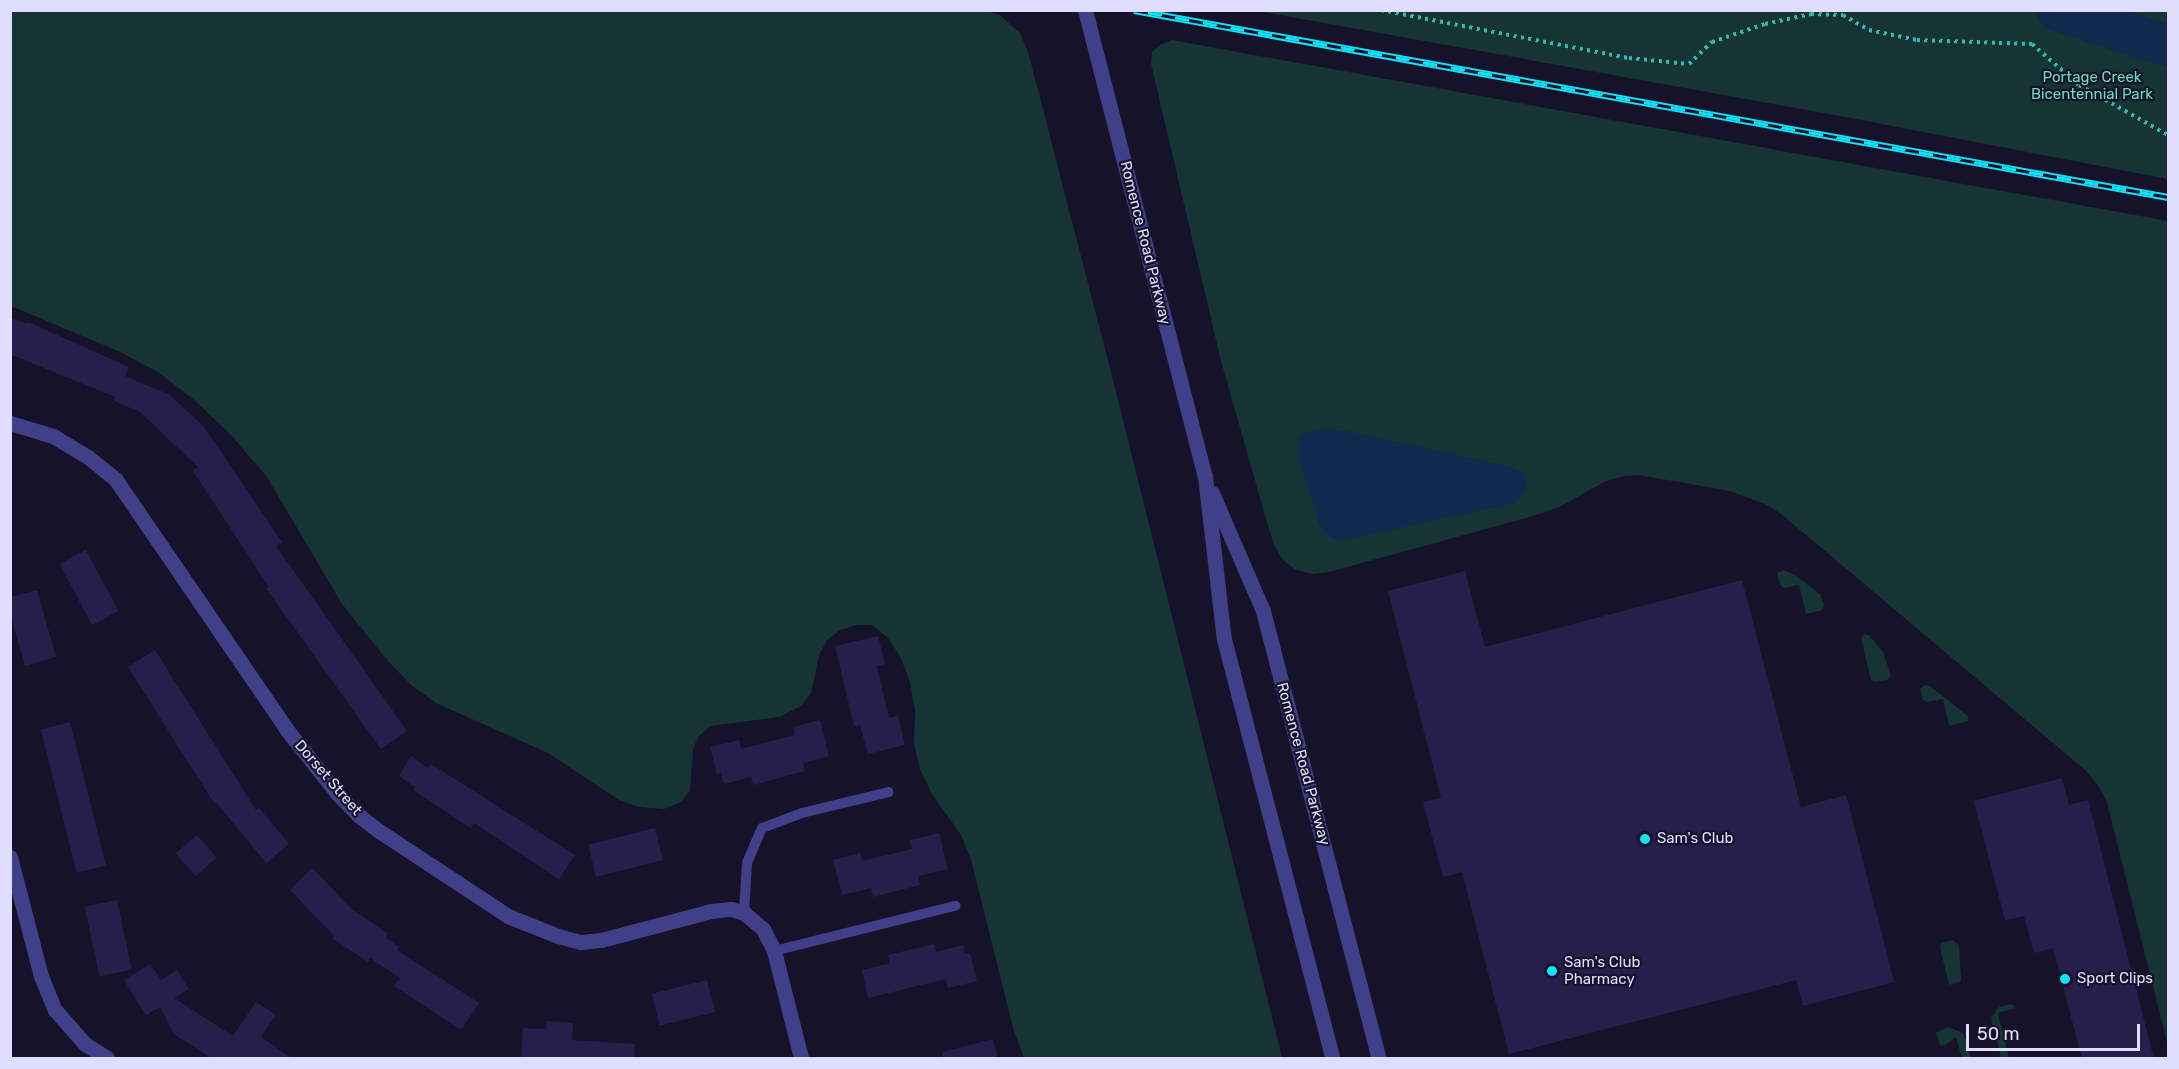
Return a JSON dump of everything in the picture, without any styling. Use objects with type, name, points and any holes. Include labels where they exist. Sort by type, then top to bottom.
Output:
[{"type":"street","name":"Romence Road Parkway","points":[[1085,10],[1205,476],[1224,639],[1332,1059]]},
{"type":"street","name":"Dorset Street","points":[[10,423],[53,436],[88,457],[116,480],[286,730],[337,793],[379,831],[508,916],[529,926],[581,942],[601,940],[711,911],[731,909],[750,916]]},
{"type":"street","name":"Romence Road Parkway","points":[[1205,476],[1263,611],[1379,1059]]},
{"type":"street","points":[[10,857],[41,976],[55,1010],[85,1044],[107,1059]]},
{"type":"street","points":[[750,916],[774,951],[801,1059]]},
{"type":"lane","points":[[750,916],[747,863],[762,828],[802,813],[889,792]]},
{"type":"lane","points":[[774,951],[955,906]]},
{"type":"path","points":[[1382,10],[1629,58],[1689,64],[1712,42],[1765,24],[1811,14],[1843,15],[1869,30],[1917,39],[2032,44],[2079,85],[2169,135]]},
{"type":"green space","points":[[11,11],[987,11],[1001,16],[1020,33],[1029,55],[1115,388],[1282,1058],[1024,1058],[1014,1031],[971,859],[961,835],[932,794],[920,769],[914,744],[915,710],[910,682],[900,656],[888,638],[872,625],[857,625],[840,630],[827,640],[819,655],[811,693],[801,706],[779,717],[710,726],[698,737],[693,749],[690,791],[681,802],[664,809],[639,807],[619,800],[548,753],[438,704],[412,686],[388,661],[342,604],[267,477],[231,435],[193,399],[158,372],[118,351],[11,306]]},
{"type":"green space","name":"Portage Creek Bicentennial Park","points":[[1258,11],[2168,11],[2168,179],[1840,116]]},
{"type":"green space","points":[[1172,40],[2168,221],[2168,1046],[2107,802],[2098,785],[2085,770],[1780,513],[1765,504],[1730,491],[1639,475],[1625,476],[1606,481],[1559,507],[1533,516],[1329,572],[1313,574],[1296,570],[1283,560],[1274,545],[1221,361],[1151,64],[1152,52],[1160,45]]},
{"type":"green space","points":[[1783,570],[1795,575],[1820,594],[1824,605],[1822,610],[1806,614],[1799,585],[1784,588],[1780,585],[1777,574]]},
{"type":"green space","points":[[1864,634],[1869,635],[1883,652],[1891,676],[1888,680],[1875,682],[1871,680],[1861,638]]},
{"type":"green space","points":[[1925,685],[1930,686],[1968,716],[1968,721],[1949,726],[1943,699],[1927,702],[1923,700],[1920,689]]},
{"type":"green space","points":[[1953,940],[1959,945],[1961,981],[1949,985],[1940,947],[1941,943]]},
{"type":"green space","points":[[2012,1004],[2015,1007],[2013,1009],[1998,1013],[2009,1058],[2001,1058],[1991,1018],[1999,1007]]},
{"type":"green space","points":[[1948,1027],[1963,1033],[1971,1058],[1962,1058],[1956,1037],[1944,1046],[1940,1045],[1936,1033]]},
{"type":"water","points":[[1321,429],[1347,431],[1507,466],[1523,472],[1528,487],[1521,498],[1514,503],[1345,540],[1331,538],[1320,526],[1298,455],[1298,441],[1302,434]]},
{"type":"building","points":[[10,318],[27,324],[28,322],[129,367],[125,376],[170,395],[204,427],[282,542],[276,546],[407,731],[381,749],[266,588],[269,587],[193,471],[198,467],[140,412],[114,401],[115,397],[10,354]]},
{"type":"building","points":[[86,550],[118,611],[92,625],[60,564]]},
{"type":"building","name":"Sam's Club","points":[[1465,571],[1485,647],[1742,580],[1801,807],[1846,795],[1894,982],[1803,1006],[1796,980],[1509,1054],[1462,872],[1443,877],[1423,802],[1441,798],[1388,591]]},
{"type":"building","points":[[37,590],[56,657],[25,666],[10,613],[10,597]]},
{"type":"building","points":[[878,636],[885,664],[877,666],[889,718],[898,716],[905,745],[868,754],[860,725],[854,726],[835,646]]},
{"type":"building","points":[[155,650],[256,810],[259,808],[289,844],[266,863],[216,802],[214,803],[128,667]]},
{"type":"building","points":[[820,720],[829,756],[803,763],[805,771],[753,785],[751,777],[724,784],[721,773],[717,774],[710,747],[739,740],[741,749],[795,735],[793,727]]},
{"type":"building","points":[[70,722],[106,866],[77,873],[41,729]]},
{"type":"building","points":[[411,756],[428,768],[431,764],[575,855],[559,879],[474,823],[471,828],[413,790],[415,787],[399,776]]},
{"type":"building","points":[[2062,778],[2069,805],[2088,800],[2154,1059],[2082,1059],[2053,948],[2034,953],[2024,916],[2005,920],[1974,801]]},
{"type":"building","points":[[655,828],[663,860],[596,877],[588,845]]},
{"type":"building","points":[[939,833],[948,869],[918,876],[920,885],[873,897],[871,888],[842,895],[833,860],[860,853],[862,861],[912,849],[910,840]]},
{"type":"building","points":[[197,835],[217,858],[196,876],[176,853]]},
{"type":"building","points":[[312,868],[353,910],[388,934],[386,938],[399,947],[397,950],[479,1003],[461,1030],[394,986],[400,978],[370,958],[368,962],[332,938],[334,936],[290,890]]},
{"type":"building","points":[[117,900],[132,969],[99,976],[85,907]]},
{"type":"building","points":[[934,944],[936,952],[963,945],[965,954],[970,953],[977,981],[948,988],[946,979],[868,998],[862,970],[890,963],[888,955]]},
{"type":"building","points":[[150,964],[161,980],[177,970],[189,989],[174,998],[233,1036],[256,1002],[276,1015],[261,1037],[293,1059],[213,1059],[175,1035],[160,1007],[146,1015],[124,980]]},
{"type":"building","points":[[707,980],[715,1012],[660,1026],[652,994]]},
{"type":"building","points":[[547,1021],[573,1023],[572,1040],[635,1044],[634,1059],[521,1059],[523,1028],[546,1029]]},
{"type":"building","points":[[993,1039],[998,1059],[943,1059],[942,1052]]},
{"type":"waterway","points":[[2057,10],[2168,46]]},
{"type":"railway","points":[[1134,10],[2168,197]]},
{"type":"place","name":"Sam's Club","points":[[1645,839]]},
{"type":"place","name":"Sam's Club Pharmacy","points":[[1552,971]]},
{"type":"place","name":"Sport Clips","points":[[2065,979]]}]
